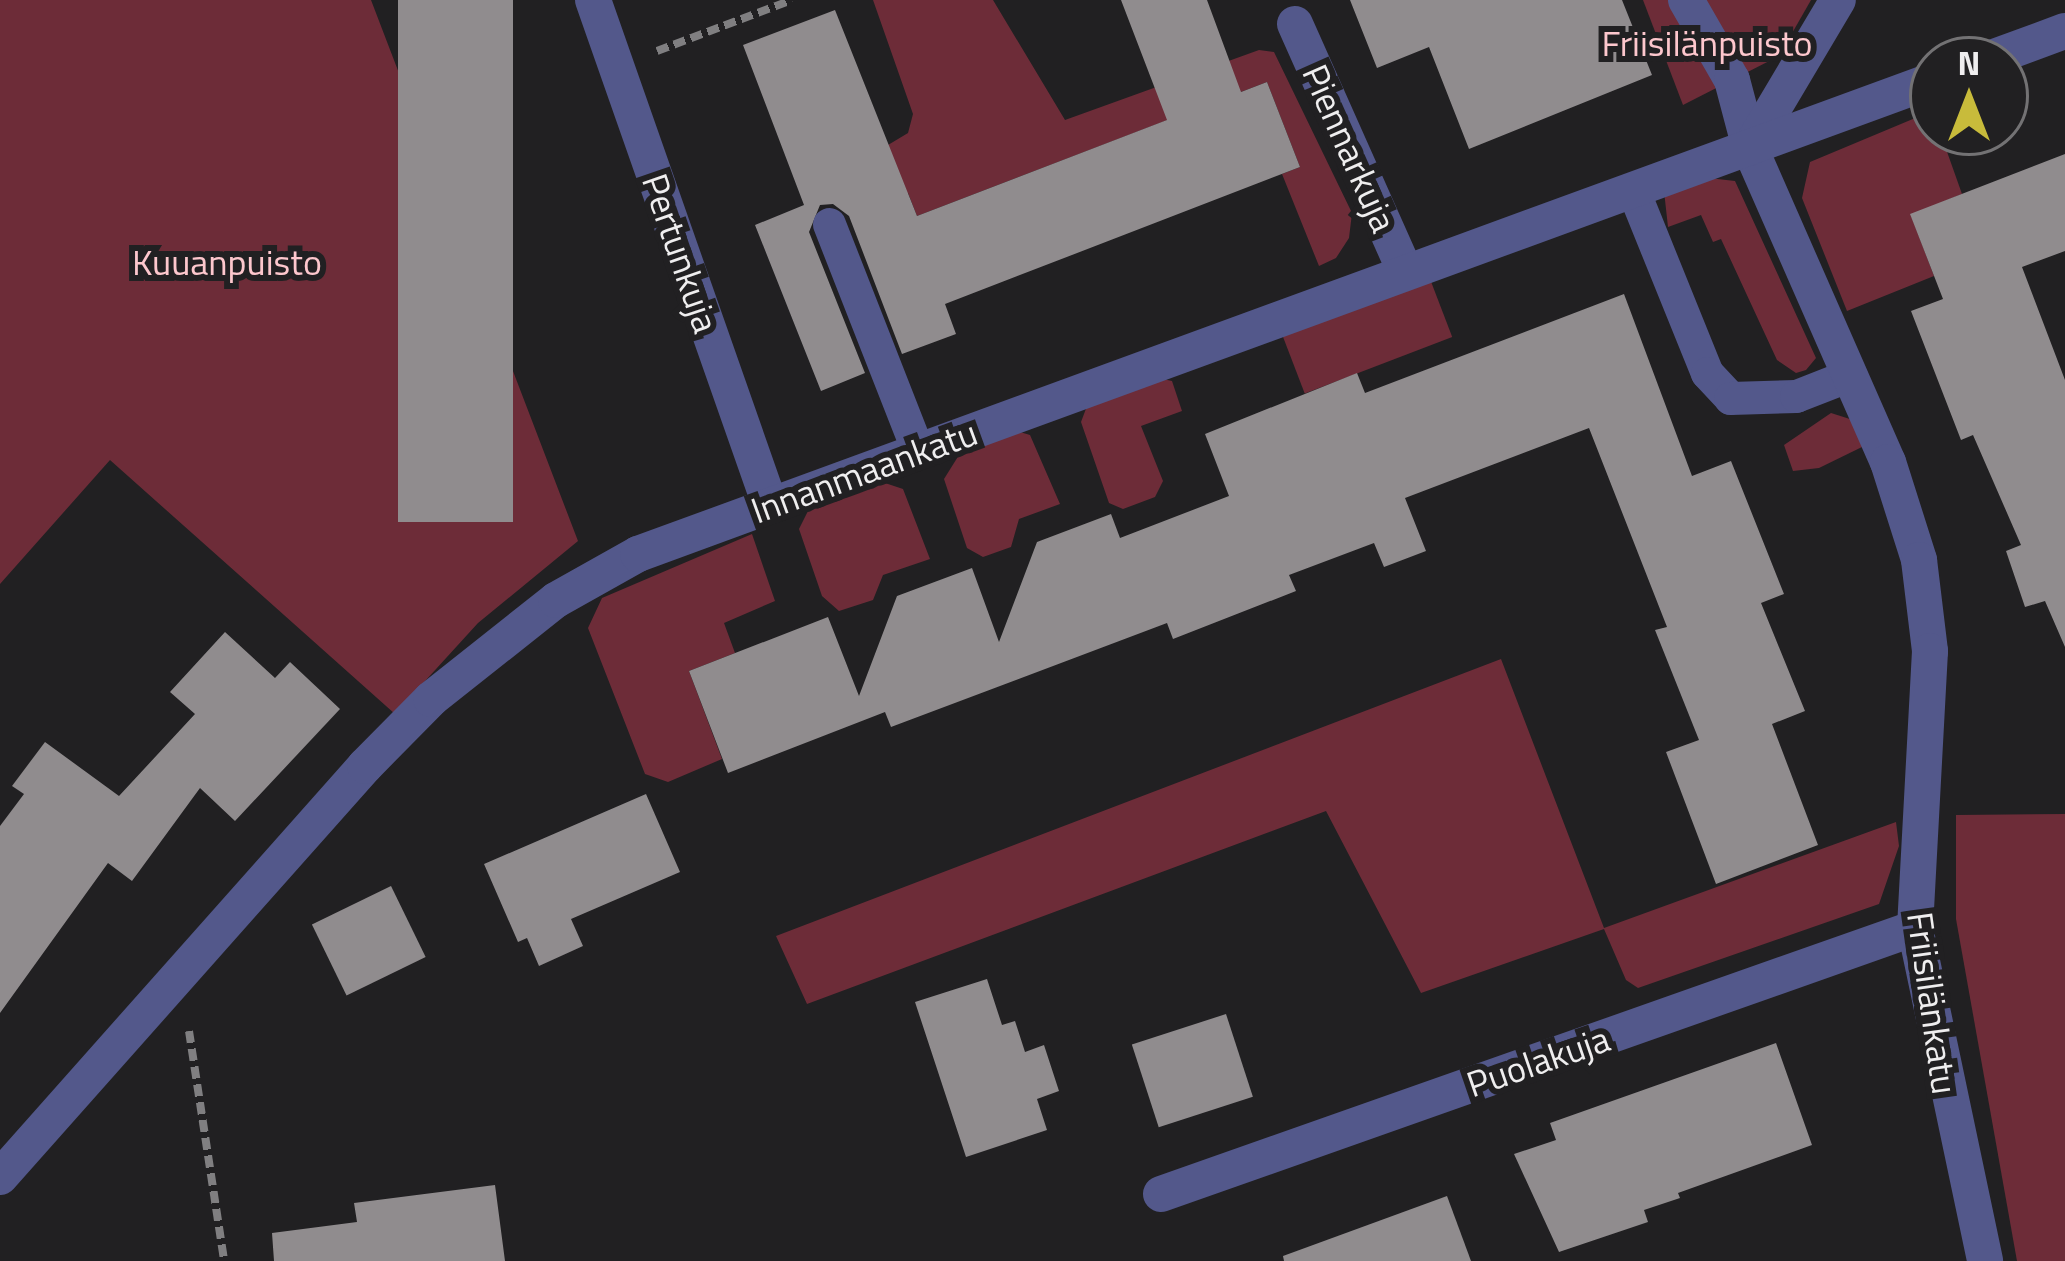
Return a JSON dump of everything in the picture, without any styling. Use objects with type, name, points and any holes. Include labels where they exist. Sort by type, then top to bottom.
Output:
[{"type":"street","name":"Pertunkuja","points":[[593,0],[770,505]]},
{"type":"street","name":"Friisilänkatu","points":[[1686,0],[1732,80],[1750,148],[1850,375],[1919,560],[1930,651],[1915,928],[1985,1261]]},
{"type":"street","points":[[1750,148],[1838,0]]},
{"type":"street","name":"Piennarkuja","points":[[1295,24],[1405,271]]},
{"type":"street","points":[[2029,44],[2065,31]]},
{"type":"street","name":"Innanmaankatu","points":[[0,1177],[365,766],[496,645],[638,554],[1909,89]]},
{"type":"street","name":"Puolakuja","points":[[1161,1194],[1915,928]]},
{"type":"lane","points":[[1633,190],[1706,373],[1730,398],[1796,396],[1850,375]]},
{"type":"lane","points":[[829,224],[918,451]]},
{"type":"path","points":[[616,67],[792,0]]},
{"type":"path","points":[[179,972],[224,1261]]},
{"type":"green space","name":"Kuuanpuisto","points":[[0,0],[371,0],[578,541],[478,623],[395,714],[110,460],[0,584]]},
{"type":"green space","points":[[873,0],[993,0],[1065,120],[1259,50],[1274,52],[1352,213],[1349,238],[1336,258],[1319,266],[1282,174],[1300,167],[1267,82],[917,216],[908,193],[860,212],[888,145],[908,133],[913,114]]},
{"type":"green space","name":"Friisilänpuisto","points":[[1643,0],[1811,0],[1779,56],[1683,105]]},
{"type":"green space","points":[[1909,121],[1909,156],[1949,156],[1962,194],[1911,215],[1934,276],[1847,311],[1802,198],[1810,162]]},
{"type":"green space","points":[[1700,177],[1735,181],[1816,358],[1806,370],[1796,373],[1777,360],[1721,239],[1713,242],[1701,215],[1668,227],[1664,191]]},
{"type":"green space","points":[[1430,279],[1452,337],[1305,394],[1282,336]]},
{"type":"green space","points":[[1158,378],[1172,381],[1182,411],[1141,426],[1163,481],[1155,497],[1123,509],[1109,503],[1081,422],[1087,406]]},
{"type":"green space","points":[[1831,413],[1853,420],[1862,447],[1819,468],[1793,471],[1784,445]]},
{"type":"green space","points":[[1020,432],[1030,435],[1060,504],[1019,519],[1011,547],[983,557],[967,548],[944,479],[959,455]]},
{"type":"green space","points":[[885,483],[903,489],[930,559],[883,575],[873,600],[839,611],[822,596],[799,529],[809,509]]},
{"type":"green space","points":[[752,534],[775,601],[724,623],[735,653],[689,671],[722,759],[668,782],[645,774],[588,628],[602,598]]},
{"type":"green space","points":[[1501,659],[1604,928],[1896,822],[1899,846],[1879,904],[1638,988],[1626,980],[1604,929],[1421,993],[1326,811],[807,1004],[776,936]]},
{"type":"green space","points":[[2065,814],[2065,1261],[2017,1261],[1956,919],[1956,815]]},
{"type":"building","points":[[398,0],[513,0],[513,522],[398,522]]},
{"type":"building","points":[[1121,0],[1207,0],[1241,92],[1267,82],[1300,167],[945,304],[956,334],[902,354],[849,216],[833,204],[820,205],[809,232],[865,373],[821,391],[755,225],[804,205],[743,45],[835,10],[917,216],[1167,120]]},
{"type":"building","points":[[1350,0],[1622,0],[1652,75],[1469,149],[1429,47],[1377,68]]},
{"type":"building","points":[[2065,154],[2065,251],[2022,267],[2065,380],[2065,647],[2045,601],[2025,607],[2006,551],[2021,545],[1973,435],[1961,440],[1911,311],[1943,299],[1910,214]]},
{"type":"building","points":[[1624,294],[1692,476],[1731,461],[1784,594],[1761,603],[1805,711],[1772,724],[1818,845],[1716,884],[1666,752],[1699,740],[1655,630],[1667,627],[1589,428],[1405,498],[1426,551],[1384,567],[1374,543],[1289,575],[1296,591],[1173,639],[1167,623],[891,727],[885,712],[728,773],[689,671],[828,617],[859,696],[897,596],[972,568],[999,642],[1037,542],[1111,514],[1120,538],[1229,496],[1205,434],[1357,373],[1365,393]]},
{"type":"building","points":[[225,632],[275,678],[290,662],[340,709],[235,821],[200,788],[132,881],[108,863],[0,1013],[0,826],[24,794],[12,786],[45,742],[119,796],[195,714],[170,692]]},
{"type":"building","points":[[646,794],[680,872],[571,919],[583,946],[539,966],[527,938],[518,942],[484,864]]},
{"type":"building","points":[[391,886],[426,957],[347,996],[312,925]]},
{"type":"building","points":[[987,979],[1002,1025],[1015,1021],[1025,1052],[1044,1045],[1059,1091],[1037,1099],[1047,1130],[966,1157],[915,1002]]},
{"type":"building","points":[[1226,1014],[1253,1097],[1159,1127],[1132,1045]]},
{"type":"building","points":[[1776,1043],[1812,1145],[1678,1193],[1680,1198],[1644,1210],[1648,1222],[1559,1252],[1514,1154],[1556,1140],[1550,1123]]},
{"type":"building","points":[[495,1185],[505,1261],[274,1261],[272,1233],[357,1222],[354,1203]]},
{"type":"building","points":[[1447,1196],[1471,1261],[1284,1261],[1283,1256]]}]
